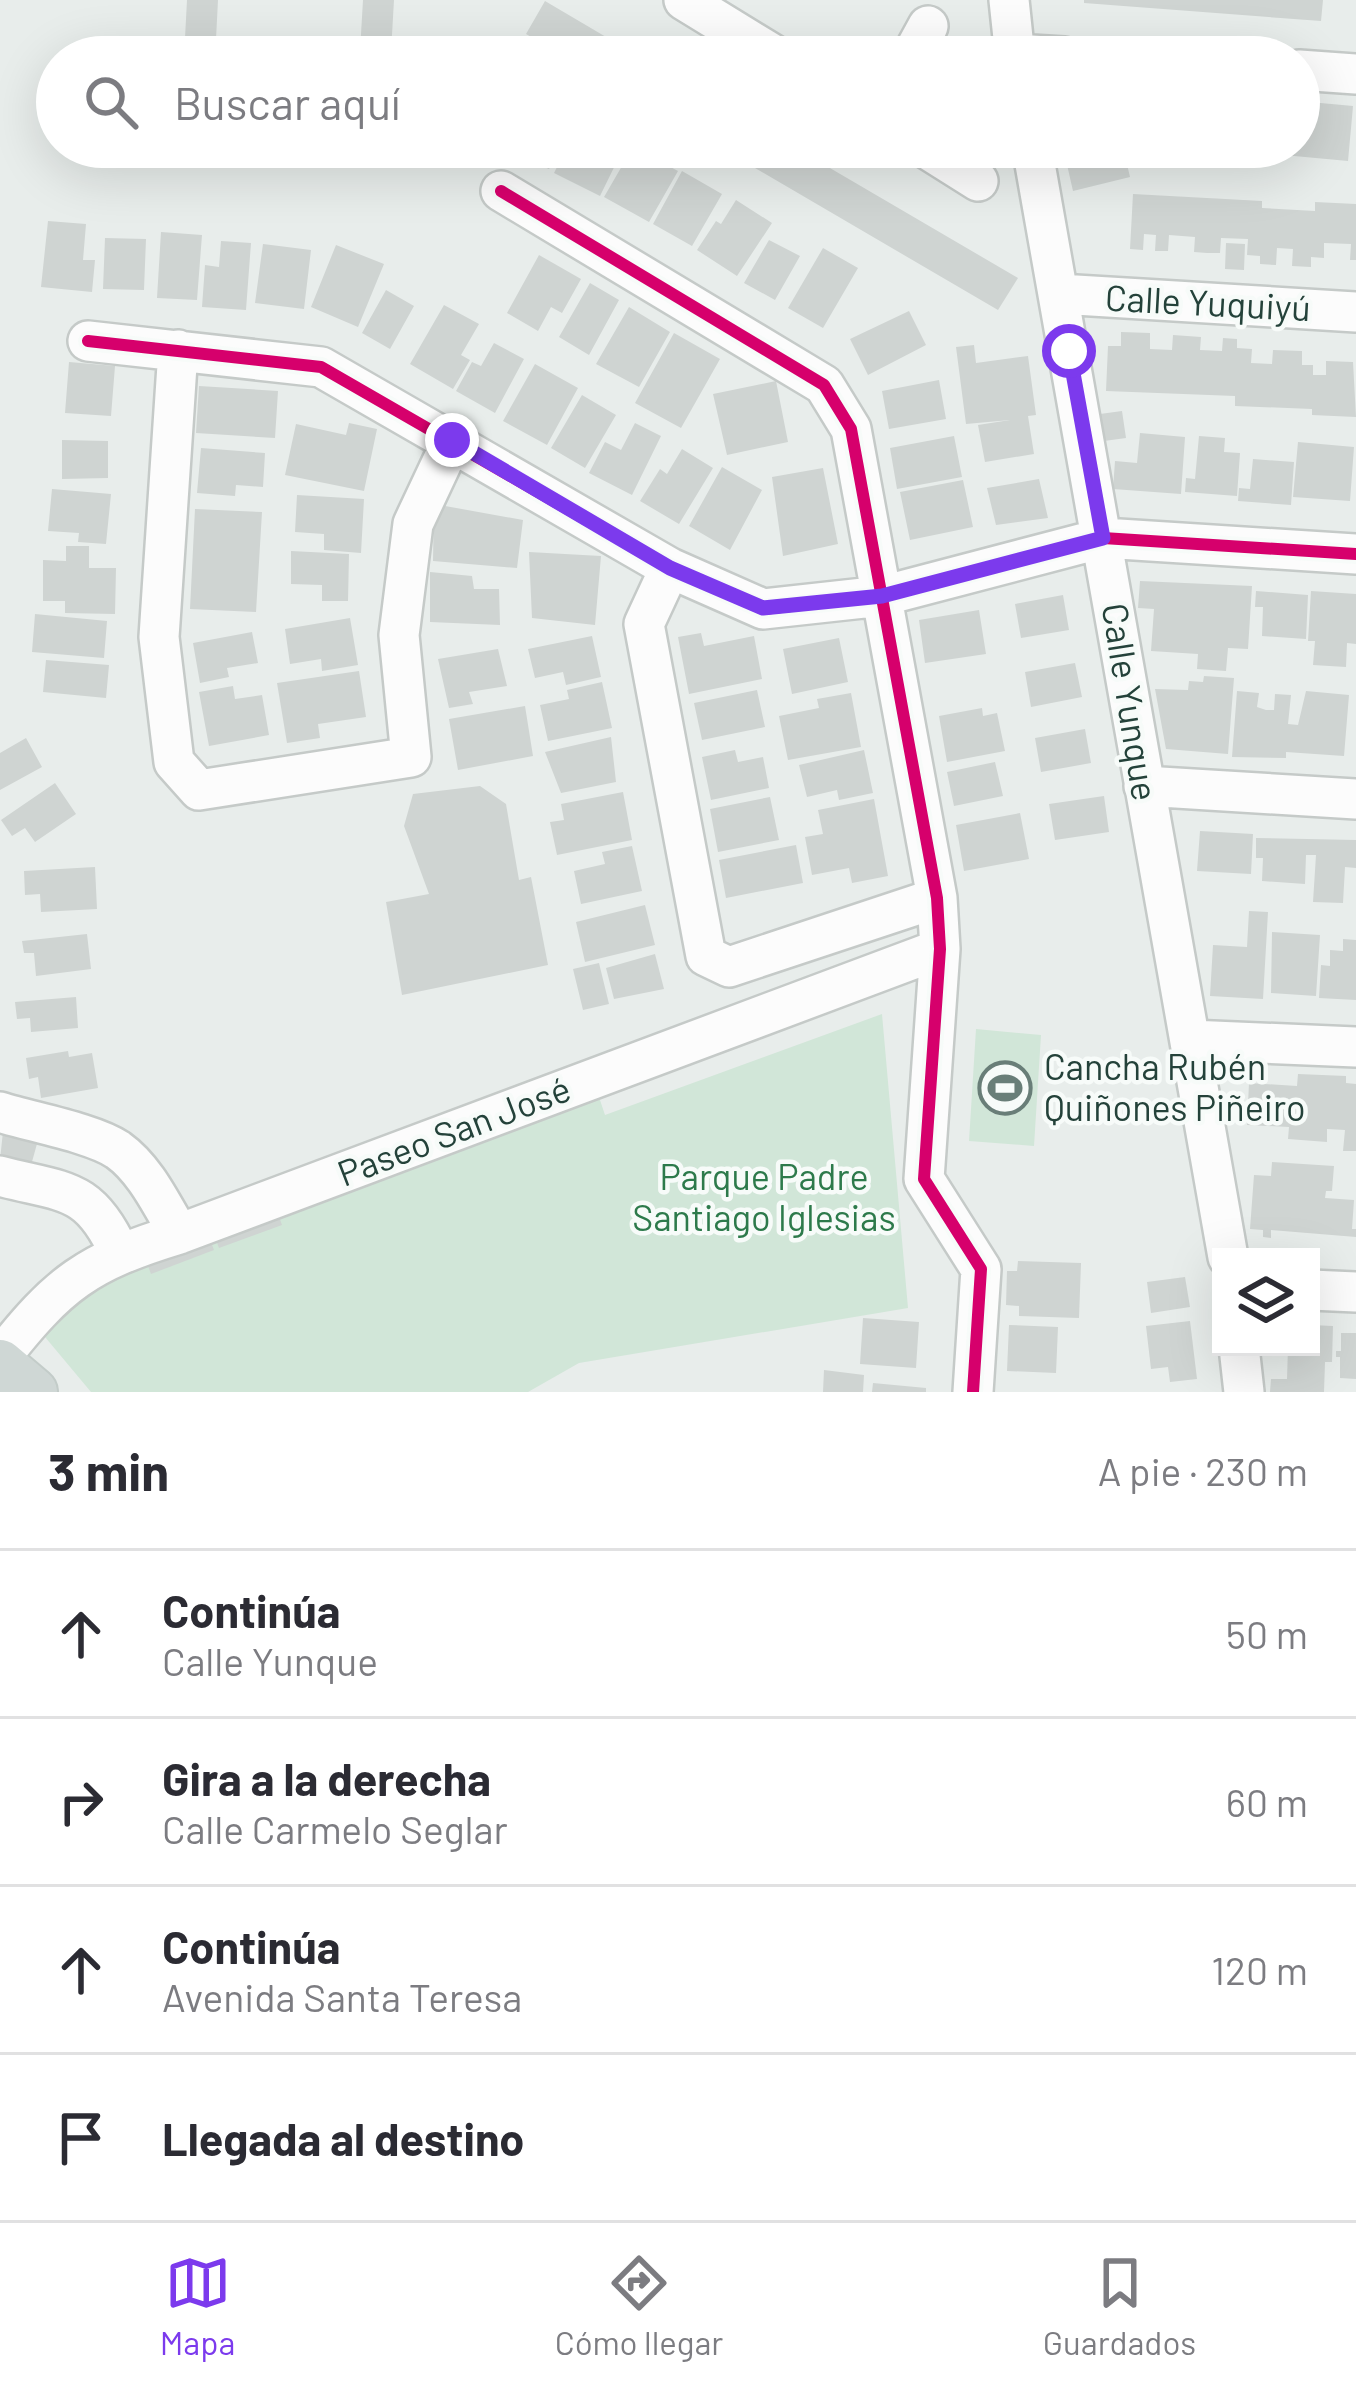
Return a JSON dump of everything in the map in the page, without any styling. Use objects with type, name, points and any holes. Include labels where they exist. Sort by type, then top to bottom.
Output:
[{"type":"main road","points":[[0,1361],[33,1392]]},
{"type":"street","points":[[684,0],[743,36]]},
{"type":"street","points":[[1009,0],[1013,36]]},
{"type":"street","points":[[1320,71],[1356,74]]},
{"type":"street","points":[[958,168],[979,181]]},
{"type":"street","name":"Calle Yunque","points":[[1036,168],[1226,1248]]},
{"type":"street","points":[[501,190],[824,385],[851,429],[937,898],[940,950],[924,1179],[981,1269],[973,1392]]},
{"type":"street","name":"Calle Yuquiyú","points":[[1059,294],[1356,312]]},
{"type":"street","points":[[88,341],[321,367],[670,568],[763,608],[882,596],[1103,538],[1356,554]]},
{"type":"street","points":[[178,350],[159,637],[174,762],[199,790],[411,757],[399,635],[413,524],[452,440]]},
{"type":"street","points":[[670,568],[644,624],[706,956],[729,968],[937,898]]},
{"type":"street","points":[[1144,786],[1356,799]]},
{"type":"street","name":"Paseo San José","points":[[0,1361],[40,1306],[84,1270],[119,1252],[179,1234],[940,950]]},
{"type":"street","points":[[1190,1040],[1356,1047]]},
{"type":"street","points":[[0,1112],[118,1150],[144,1176],[179,1234]]},
{"type":"street","points":[[0,1176],[82,1197],[105,1221],[119,1252]]},
{"type":"street","points":[[1320,1290],[1356,1292]]},
{"type":"street","points":[[1241,1356],[1244,1392]]},
{"type":"green space","name":"Parque Padre Santiago Iglesias","points":[[882,1014],[908,1308],[579,1363],[528,1392],[91,1392],[40,1331],[87,1276],[596,1088],[605,1115]]},
{"type":"green space","name":"Cancha Rubén Quiñones Piñeiro","points":[[976,1029],[1041,1035],[1034,1146],[969,1141]]},
{"type":"building","points":[[187,0],[218,0],[216,36],[185,36]]},
{"type":"building","points":[[363,0],[394,0],[392,36],[361,36]]},
{"type":"building","points":[[1084,0],[1323,0],[1321,21]]},
{"type":"building","points":[[545,1],[604,36],[529,36],[526,34]]},
{"type":"building","points":[[1320,103],[1353,106],[1348,161],[1320,158]]},
{"type":"building","points":[[556,168],[614,168],[600,196],[554,173]]},
{"type":"building","points":[[621,168],[678,171],[649,222],[604,197]]},
{"type":"building","points":[[755,168],[830,168],[1018,278],[998,310]]},
{"type":"building","points":[[1068,168],[1128,168],[1130,177],[1073,191]]},
{"type":"building","points":[[682,171],[722,194],[692,246],[653,224]]},
{"type":"building","points":[[1133,194],[1262,201],[1262,208],[1315,211],[1315,202],[1356,204],[1356,260],[1350,260],[1351,244],[1324,243],[1324,258],[1311,257],[1311,267],[1292,266],[1293,249],[1277,248],[1276,265],[1260,264],[1260,256],[1247,255],[1248,239],[1221,238],[1220,253],[1207,253],[1194,252],[1195,237],[1169,235],[1168,251],[1155,251],[1156,235],[1144,234],[1143,250],[1130,249]]},
{"type":"building","points":[[736,200],[772,223],[737,276],[697,250]]},
{"type":"building","points":[[48,221],[86,224],[83,260],[95,260],[92,292],[41,287]]},
{"type":"building","points":[[161,232],[202,235],[197,300],[157,298]]},
{"type":"building","points":[[105,238],[146,239],[144,290],[103,289]]},
{"type":"building","points":[[769,240],[800,256],[775,300],[744,283]]},
{"type":"building","points":[[221,241],[251,243],[246,310],[202,307],[205,265],[219,267]]},
{"type":"building","points":[[1226,243],[1245,244],[1244,270],[1225,269]]},
{"type":"building","points":[[263,244],[311,250],[304,309],[255,303]]},
{"type":"building","points":[[336,245],[384,264],[358,327],[311,307]]},
{"type":"building","points":[[823,248],[858,268],[823,328],[788,308]]},
{"type":"building","points":[[539,255],[581,279],[562,313],[551,307],[538,331],[507,313]]},
{"type":"building","points":[[590,283],[619,300],[589,355],[559,337]]},
{"type":"building","points":[[386,290],[414,306],[390,349],[362,333]]},
{"type":"building","points":[[444,305],[479,324],[461,355],[470,360],[453,389],[410,364]]},
{"type":"building","points":[[629,307],[670,332],[639,387],[596,364]]},
{"type":"building","points":[[909,311],[926,345],[868,375],[850,339]]},
{"type":"building","points":[[1121,332],[1150,333],[1150,349],[1172,350],[1173,335],[1201,337],[1200,350],[1222,351],[1223,338],[1237,339],[1237,348],[1252,349],[1251,363],[1272,364],[1273,350],[1302,351],[1302,365],[1313,365],[1313,375],[1326,375],[1326,361],[1353,362],[1356,417],[1312,415],[1312,409],[1235,406],[1235,396],[1106,391],[1108,346],[1121,346]]},
{"type":"building","points":[[674,333],[720,359],[681,428],[635,403]]},
{"type":"building","points":[[494,343],[524,359],[495,413],[456,391],[472,362],[481,366]]},
{"type":"building","points":[[974,345],[976,363],[1028,356],[1036,415],[1028,416],[1034,454],[985,462],[978,425],[1010,420],[966,424],[956,347]]},
{"type":"building","points":[[69,362],[115,366],[111,416],[65,413]]},
{"type":"building","points":[[535,364],[578,388],[547,445],[503,421]]},
{"type":"building","points":[[939,380],[946,419],[889,429],[882,391]]},
{"type":"building","points":[[776,381],[788,442],[727,455],[713,394]]},
{"type":"building","points":[[199,386],[278,391],[275,438],[196,433]]},
{"type":"building","points":[[582,395],[616,415],[585,468],[551,448]]},
{"type":"building","points":[[1122,411],[1126,438],[1104,441],[1100,414]]},
{"type":"building","points":[[349,423],[377,429],[364,491],[285,475],[296,424],[346,435]]},
{"type":"building","points":[[635,423],[661,436],[632,495],[589,473],[605,442],[621,450]]},
{"type":"building","points":[[1140,433],[1185,437],[1181,494],[1113,489],[1115,461],[1137,463]]},
{"type":"building","points":[[954,436],[962,477],[897,489],[890,448]]},
{"type":"building","points":[[1199,436],[1225,438],[1224,452],[1240,453],[1237,496],[1185,492],[1186,478],[1195,479]]},
{"type":"building","points":[[62,440],[108,441],[108,478],[62,479]]},
{"type":"building","points":[[1298,442],[1354,447],[1350,501],[1293,497]]},
{"type":"building","points":[[201,448],[265,453],[263,487],[236,485],[235,496],[197,493]]},
{"type":"building","points":[[682,449],[713,468],[679,524],[640,501],[660,469],[667,474]]},
{"type":"building","points":[[1253,459],[1294,462],[1291,505],[1238,501],[1239,488],[1250,489]]},
{"type":"building","points":[[722,467],[762,490],[730,550],[689,526]]},
{"type":"building","points":[[823,468],[838,544],[783,556],[772,477]]},
{"type":"building","points":[[1039,479],[1048,518],[996,525],[987,488]]},
{"type":"building","points":[[963,480],[973,527],[910,540],[900,492]]},
{"type":"building","points":[[52,489],[111,494],[106,544],[78,542],[79,533],[48,531]]},
{"type":"building","points":[[297,495],[364,499],[361,553],[324,550],[324,534],[295,532]]},
{"type":"building","points":[[434,504],[523,520],[517,568],[433,561]]},
{"type":"building","points":[[195,509],[262,512],[256,612],[190,609]]},
{"type":"building","points":[[66,546],[89,546],[89,568],[116,568],[115,614],[65,613],[65,601],[43,601],[43,560],[66,561]]},
{"type":"building","points":[[291,551],[349,554],[348,601],[322,601],[322,585],[291,584]]},
{"type":"building","points":[[529,552],[601,556],[595,625],[532,618]]},
{"type":"building","points":[[430,572],[472,576],[474,589],[499,589],[500,625],[430,622]]},
{"type":"building","points":[[1140,581],[1252,586],[1248,649],[1228,648],[1226,671],[1197,669],[1198,654],[1151,651],[1154,609],[1138,608]]},
{"type":"building","points":[[1256,591],[1308,595],[1306,639],[1262,636],[1263,607],[1255,607]]},
{"type":"building","points":[[1311,591],[1356,594],[1356,644],[1347,643],[1346,667],[1313,665],[1315,641],[1308,641]]},
{"type":"building","points":[[1063,595],[1069,630],[1021,638],[1015,604]]},
{"type":"building","points":[[979,610],[986,654],[925,663],[919,620]]},
{"type":"building","points":[[35,614],[107,621],[104,658],[32,652]]},
{"type":"building","points":[[350,618],[358,665],[322,671],[321,659],[290,664],[285,629]]},
{"type":"building","points":[[252,632],[258,663],[227,668],[229,677],[200,683],[193,643]]},
{"type":"building","points":[[701,633],[704,646],[754,636],[762,679],[689,694],[678,637]]},
{"type":"building","points":[[592,636],[601,677],[566,685],[563,672],[535,678],[528,649]]},
{"type":"building","points":[[839,638],[848,682],[792,694],[783,649]]},
{"type":"building","points":[[498,649],[507,686],[469,692],[473,704],[449,708],[438,659]]},
{"type":"building","points":[[46,660],[109,665],[106,698],[43,692]]},
{"type":"building","points":[[1075,663],[1082,697],[1031,707],[1025,672]]},
{"type":"building","points":[[359,671],[366,717],[318,724],[320,738],[287,743],[277,683]]},
{"type":"building","points":[[1204,676],[1234,678],[1228,754],[1166,749],[1155,689],[1188,690],[1189,681],[1203,682]]},
{"type":"building","points":[[602,682],[612,728],[548,741],[540,705],[569,699],[567,690]]},
{"type":"building","points":[[233,686],[235,699],[262,695],[269,735],[209,746],[199,692]]},
{"type":"building","points":[[757,690],[765,727],[702,740],[694,703]]},
{"type":"building","points":[[1237,691],[1259,693],[1257,707],[1266,710],[1274,710],[1275,694],[1291,695],[1288,724],[1298,725],[1306,691],[1349,695],[1344,756],[1286,752],[1286,758],[1232,757]]},
{"type":"building","points":[[851,693],[861,747],[788,760],[779,716],[819,708],[817,699]]},
{"type":"building","points":[[525,706],[533,756],[458,770],[449,719]]},
{"type":"building","points":[[982,708],[983,716],[997,713],[1005,751],[947,762],[939,716]]},
{"type":"building","points":[[1085,729],[1091,763],[1041,772],[1035,738]]},
{"type":"building","points":[[611,737],[616,782],[561,793],[545,752]]},
{"type":"building","points":[[26,738],[42,767],[0,790],[0,753]]},
{"type":"building","points":[[735,750],[738,762],[763,757],[769,788],[711,800],[702,757]]},
{"type":"building","points":[[864,750],[873,793],[839,800],[837,790],[807,797],[799,765]]},
{"type":"building","points":[[995,762],[1003,796],[954,806],[947,772]]},
{"type":"building","points":[[55,783],[76,814],[35,842],[25,828],[12,836],[1,820]]},
{"type":"building","points":[[480,786],[506,804],[519,880],[531,877],[548,965],[402,995],[386,902],[429,894],[404,826],[413,794]]},
{"type":"building","points":[[623,792],[632,840],[557,855],[550,822],[564,820],[561,804]]},
{"type":"building","points":[[1104,796],[1109,832],[1055,840],[1049,804]]},
{"type":"building","points":[[770,797],[779,840],[718,852],[710,809]]},
{"type":"building","points":[[874,799],[888,876],[852,883],[849,868],[812,875],[805,837],[823,834],[818,810]]},
{"type":"building","points":[[1020,813],[1029,859],[964,871],[956,825]]},
{"type":"building","points":[[1200,831],[1253,834],[1251,874],[1197,871]]},
{"type":"building","points":[[1256,838],[1356,840],[1356,868],[1345,867],[1343,903],[1313,902],[1316,855],[1306,855],[1305,884],[1262,881],[1263,858],[1256,858]]},
{"type":"building","points":[[796,845],[803,883],[726,898],[719,860]]},
{"type":"building","points":[[632,846],[642,891],[581,904],[574,871],[605,864],[602,852]]},
{"type":"building","points":[[95,867],[97,909],[41,912],[40,894],[25,895],[24,871]]},
{"type":"building","points":[[645,905],[655,945],[585,962],[576,922]]},
{"type":"building","points":[[1249,911],[1268,912],[1263,999],[1210,996],[1213,945],[1247,947]]},
{"type":"building","points":[[1272,932],[1320,935],[1316,996],[1271,993]]},
{"type":"building","points":[[87,934],[91,969],[36,976],[34,953],[24,953],[22,941]]},
{"type":"building","points":[[1343,939],[1356,940],[1356,1000],[1319,998],[1321,965],[1330,966],[1330,950],[1343,951]]},
{"type":"building","points":[[655,954],[664,989],[614,999],[606,968]]},
{"type":"building","points":[[599,963],[609,1004],[583,1010],[573,969]]},
{"type":"building","points":[[76,997],[78,1028],[31,1032],[30,1018],[17,1019],[15,1002]]},
{"type":"building","points":[[68,1051],[69,1057],[92,1053],[98,1088],[41,1098],[38,1077],[29,1079],[26,1058]]},
{"type":"building","points":[[1298,1074],[1346,1076],[1346,1083],[1356,1084],[1356,1151],[1343,1151],[1345,1130],[1327,1129],[1327,1142],[1288,1139],[1289,1127],[1247,1125],[1249,1083],[1297,1086]]},
{"type":"building","points":[[4,1122],[40,1133],[30,1169],[0,1160]]},
{"type":"building","points":[[1272,1162],[1334,1166],[1332,1191],[1326,1191],[1325,1198],[1354,1200],[1356,1237],[1271,1230],[1271,1238],[1263,1237],[1263,1230],[1250,1229],[1254,1175],[1271,1176]]},
{"type":"building","points":[[276,1208],[282,1225],[219,1248],[213,1232]]},
{"type":"building","points":[[208,1234],[214,1250],[151,1274],[145,1258]]},
{"type":"building","points":[[1018,1261],[1081,1263],[1079,1318],[1019,1316],[1019,1306],[1006,1305],[1007,1271],[1017,1271]]},
{"type":"building","points":[[1185,1277],[1190,1307],[1151,1313],[1147,1282]]},
{"type":"building","points":[[863,1318],[919,1322],[916,1368],[860,1364]]},
{"type":"building","points":[[1190,1321],[1197,1379],[1170,1382],[1168,1367],[1151,1369],[1146,1326]]},
{"type":"building","points":[[1009,1325],[1058,1327],[1056,1373],[1007,1371]]},
{"type":"building","points":[[1320,1325],[1333,1326],[1332,1362],[1325,1362],[1324,1392],[1270,1392],[1271,1379],[1287,1379],[1288,1356],[1320,1356]]},
{"type":"building","points":[[1341,1333],[1356,1333],[1356,1379],[1340,1378],[1336,1351],[1341,1351]]},
{"type":"building","points":[[824,1370],[864,1375],[863,1392],[823,1392]]},
{"type":"building","points":[[873,1383],[926,1388],[926,1392],[872,1392]]},
{"type":"cycle path","points":[[501,191],[824,385],[851,429],[937,898],[940,949],[924,1179],[981,1269],[973,1392]]},
{"type":"cycle path","points":[[88,341],[321,367],[670,568],[763,609],[882,596],[1103,538],[1356,554]]},
{"type":"place","name":"Cancha Rubén Quiñones Piñeiro","points":[[1005,1088]]},
{"type":"route","points":[[452,440],[670,568],[763,608],[882,596],[1103,538],[1069,351]]}]
